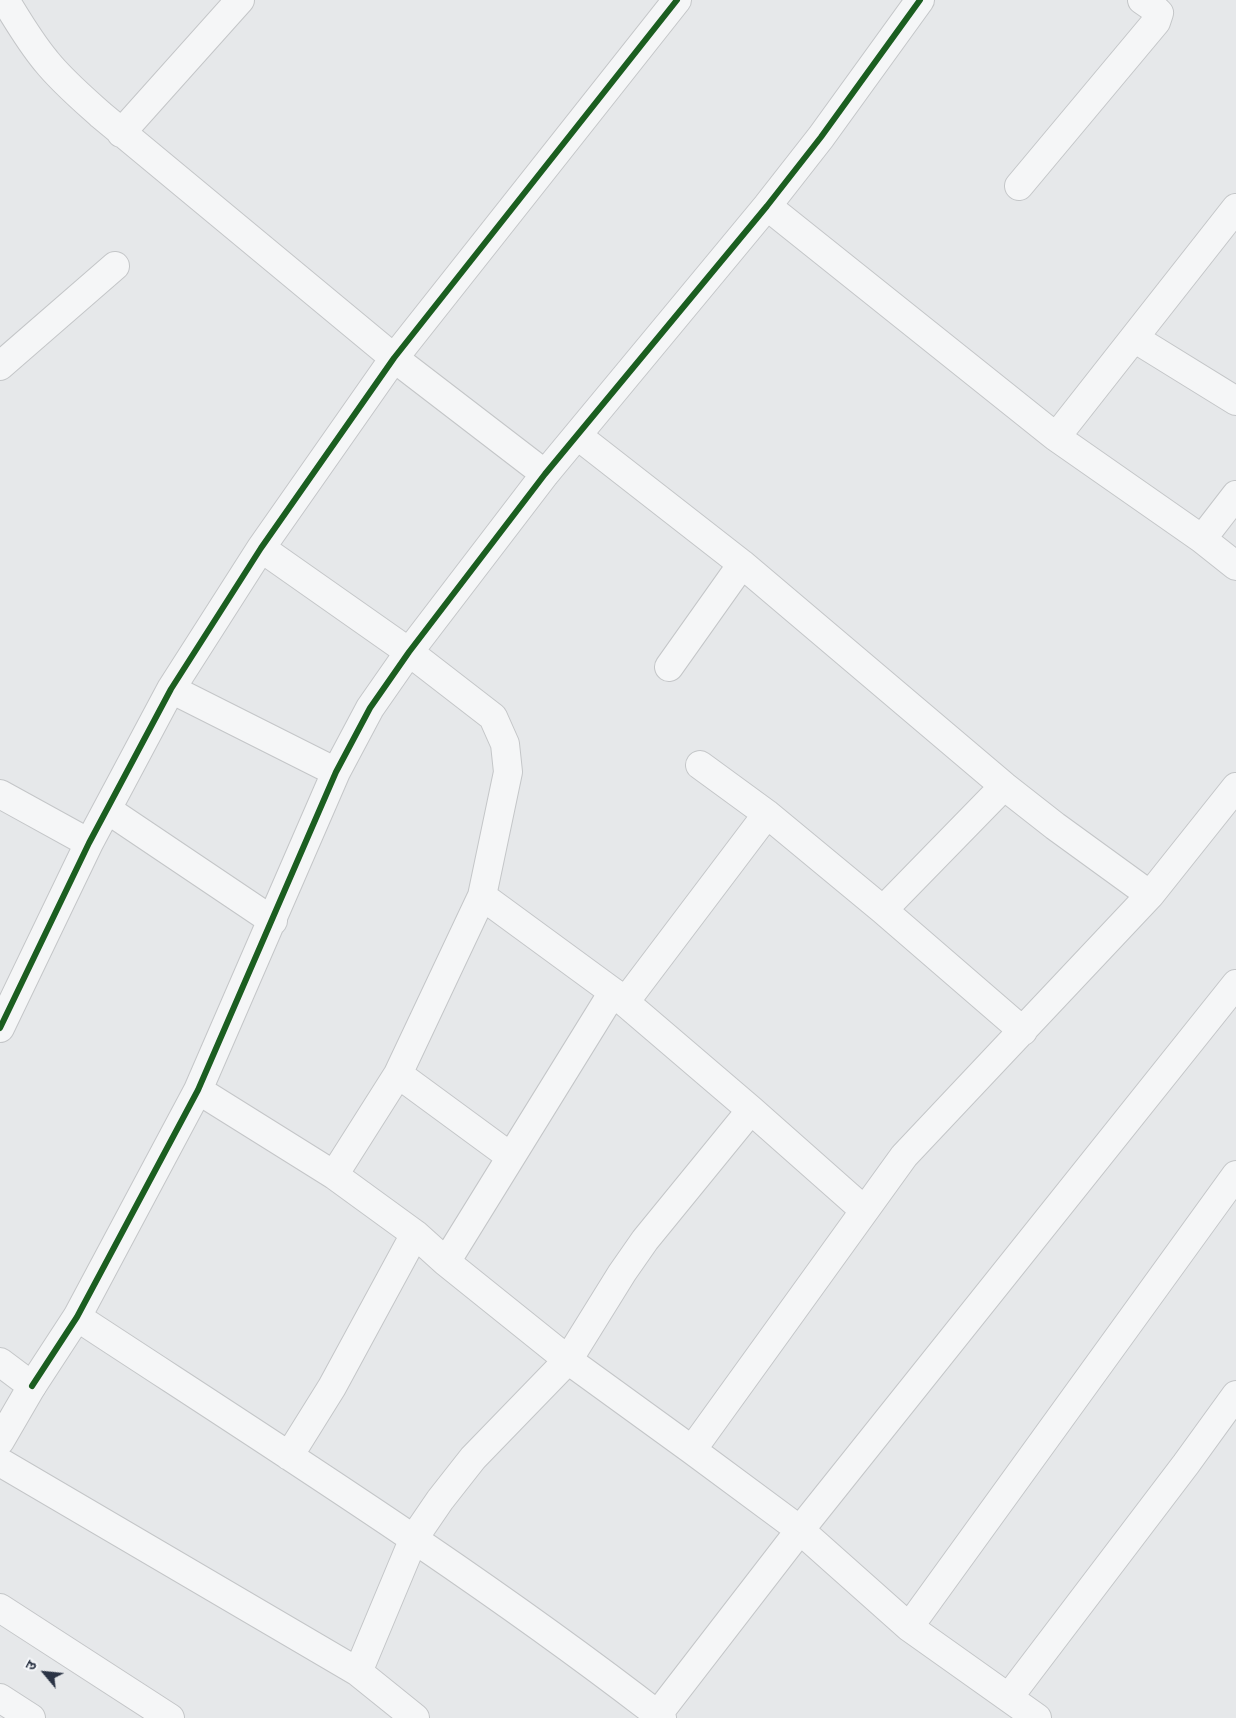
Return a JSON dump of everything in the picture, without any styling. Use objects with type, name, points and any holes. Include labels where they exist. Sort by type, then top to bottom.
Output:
[{"type":"street","points":[[5,0],[46,61],[70,87],[121,133],[394,358],[545,474]]},
{"type":"street","points":[[121,133],[240,0]]},
{"type":"street","points":[[0,1028],[89,843],[171,689],[261,548],[394,358],[677,0]]},
{"type":"street","points":[[0,1441],[32,1386],[77,1317],[198,1090],[273,921],[336,772],[370,708],[409,652],[545,474],[767,206],[920,0]]},
{"type":"street","points":[[1019,186],[1156,22],[1159,13],[1155,8],[1142,0]]},
{"type":"street","points":[[767,206],[1056,437],[1202,539],[1236,566]]},
{"type":"street","points":[[1056,437],[1236,208]]},
{"type":"street","points":[[0,366],[115,266]]},
{"type":"street","points":[[1134,338],[1236,401]]},
{"type":"street","points":[[578,436],[742,564],[1004,786],[1055,826],[1150,895]]},
{"type":"street","points":[[1202,539],[1236,495]]},
{"type":"street","points":[[261,548],[409,652],[493,717],[506,744],[508,772],[482,896],[398,1074],[334,1175]]},
{"type":"street","points":[[669,667],[742,564]]},
{"type":"street","points":[[171,689],[336,772]]},
{"type":"street","points":[[700,765],[767,814],[883,910],[1023,1031]]},
{"type":"street","points":[[883,910],[1004,786]]},
{"type":"street","points":[[692,1450],[904,1156],[1150,895],[1236,787]]},
{"type":"street","points":[[0,794],[89,843]]},
{"type":"street","points":[[108,810],[273,921]]},
{"type":"street","points":[[446,1262],[510,1156],[619,997],[767,814]]},
{"type":"street","points":[[482,896],[619,997],[864,1210]]},
{"type":"street","points":[[77,1317],[414,1538],[489,1590],[658,1717],[800,1530],[1236,984]]},
{"type":"street","points":[[398,1074],[510,1156]]},
{"type":"street","points":[[198,1090],[334,1175],[415,1234],[446,1262],[568,1360],[800,1530],[909,1627],[1037,1718]]},
{"type":"street","points":[[358,1672],[414,1538],[440,1500],[473,1458],[568,1360],[622,1273],[645,1240],[751,1110]]},
{"type":"street","points":[[909,1627],[1236,1176]]},
{"type":"street","points":[[290,1456],[332,1387],[415,1234]]},
{"type":"street","points":[[0,1362],[32,1386]]},
{"type":"street","points":[[1009,1697],[1236,1395]]},
{"type":"street","points":[[0,1462],[358,1672],[415,1718]]},
{"type":"street","points":[[0,1608],[170,1718]]},
{"type":"street","points":[[0,1698],[31,1718]]},
{"type":"cycle path","points":[[0,1028],[89,843],[171,689],[261,548],[394,358],[677,0]]},
{"type":"cycle path","points":[[32,1386],[77,1317],[198,1090],[336,772],[370,708],[409,652],[545,474],[767,206],[821,137],[920,0]]}]
